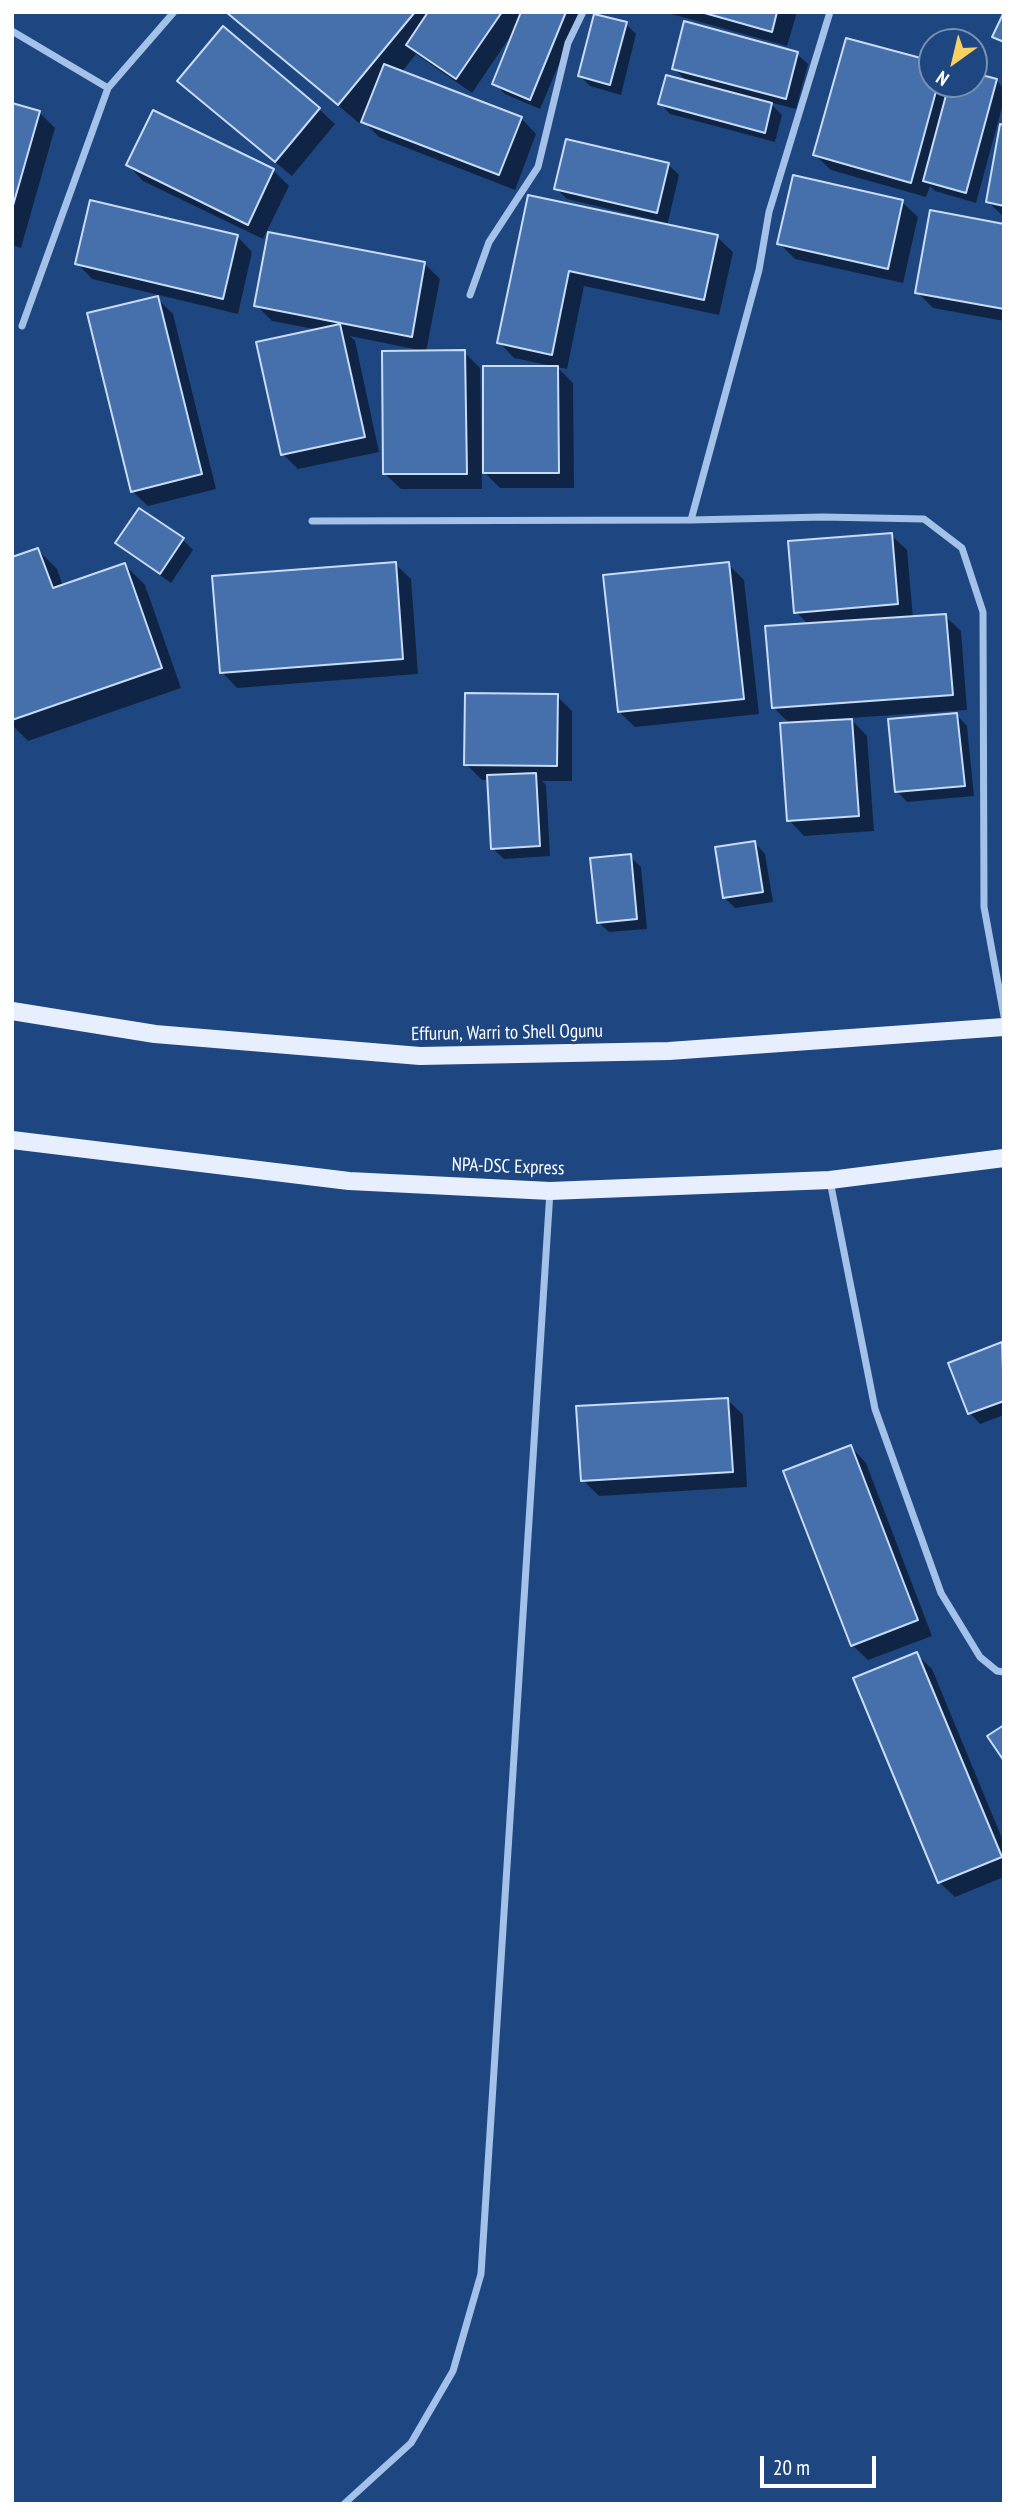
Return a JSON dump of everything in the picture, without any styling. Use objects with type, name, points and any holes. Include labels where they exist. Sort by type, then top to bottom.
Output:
[{"type":"main road","name":"Effurun, Warri to Shell Ogunu","points":[[12,1011],[155,1034],[420,1056],[669,1051],[1004,1027]]},
{"type":"main road","name":"NPA-DSC Express","points":[[12,1140],[349,1181],[550,1191],[830,1180],[1004,1158]]},
{"type":"street","points":[[22,326],[108,88],[174,12]]},
{"type":"street","points":[[470,295],[489,242],[538,167],[568,43],[583,12]]},
{"type":"street","points":[[691,520],[759,270],[769,212],[830,12]]},
{"type":"street","points":[[12,31],[108,88]]},
{"type":"street","points":[[312,521],[823,517],[924,519],[962,548],[983,612],[984,907],[1004,1016]]},
{"type":"street","points":[[830,1180],[875,1409],[940,1593],[980,1657],[998,1671],[1004,1672]]},
{"type":"street","points":[[347,2503],[411,2443],[453,2371],[481,2274],[550,1191]]},
{"type":"building","points":[[226,12],[415,12],[338,105]]},
{"type":"building","points":[[428,12],[502,12],[456,79],[406,45]]},
{"type":"building","points":[[521,12],[566,12],[530,100],[492,84]]},
{"type":"building","points":[[701,12],[777,12],[772,32]]},
{"type":"building","points":[[1004,12],[1004,42],[992,37]]},
{"type":"building","points":[[594,14],[627,22],[610,85],[578,76]]},
{"type":"building","points":[[684,21],[798,52],[786,99],[672,69]]},
{"type":"building","points":[[223,26],[320,108],[275,162],[177,81]]},
{"type":"building","points":[[846,38],[918,57],[918,98],[934,98],[911,183],[813,155]]},
{"type":"building","points":[[384,64],[522,117],[499,175],[361,122]]},
{"type":"building","points":[[666,75],[772,103],[765,133],[658,104]]},
{"type":"building","points":[[988,77],[997,79],[966,193],[923,181],[945,98],[988,98]]},
{"type":"building","points":[[12,103],[40,111],[12,209]]},
{"type":"building","points":[[153,110],[274,169],[248,225],[126,165]]},
{"type":"building","points":[[1000,124],[1004,125],[1004,206],[986,202]]},
{"type":"building","points":[[566,139],[669,163],[657,213],[554,189]]},
{"type":"building","points":[[793,175],[903,200],[888,269],[777,244]]},
{"type":"building","points":[[528,195],[718,235],[704,300],[569,271],[552,355],[497,343]]},
{"type":"building","points":[[90,200],[238,235],[223,299],[75,264]]},
{"type":"building","points":[[930,210],[1004,224],[1004,309],[915,293]]},
{"type":"building","points":[[268,232],[425,262],[412,337],[254,306]]},
{"type":"building","points":[[158,296],[202,474],[131,492],[87,313]]},
{"type":"building","points":[[340,324],[365,437],[281,455],[256,342]]},
{"type":"building","points":[[465,350],[467,474],[383,474],[382,351]]},
{"type":"building","points":[[483,366],[558,366],[559,473],[483,473]]},
{"type":"building","points":[[139,508],[184,538],[160,574],[115,543]]},
{"type":"building","points":[[892,533],[898,604],[794,613],[788,541]]},
{"type":"building","points":[[38,548],[53,588],[125,563],[162,668],[12,720],[12,557]]},
{"type":"building","points":[[396,562],[403,659],[220,673],[212,576]]},
{"type":"building","points":[[729,562],[744,699],[618,712],[603,575]]},
{"type":"building","points":[[946,614],[953,695],[772,708],[765,626]]},
{"type":"building","points":[[465,693],[558,694],[557,766],[464,765]]},
{"type":"building","points":[[957,713],[965,786],[895,792],[888,719]]},
{"type":"building","points":[[852,719],[859,816],[787,821],[780,723]]},
{"type":"building","points":[[536,773],[540,846],[491,849],[487,775]]},
{"type":"building","points":[[755,841],[763,892],[723,898],[715,847]]},
{"type":"building","points":[[631,854],[637,919],[597,923],[590,858]]},
{"type":"building","points":[[1002,1342],[1004,1401],[968,1414],[948,1363]]},
{"type":"building","points":[[728,1398],[733,1472],[581,1481],[576,1406]]},
{"type":"building","points":[[851,1445],[918,1620],[851,1646],[783,1471]]},
{"type":"building","points":[[917,1652],[1002,1857],[938,1883],[853,1678]]},
{"type":"building","points":[[1004,1725],[1004,1761],[987,1736]]}]
